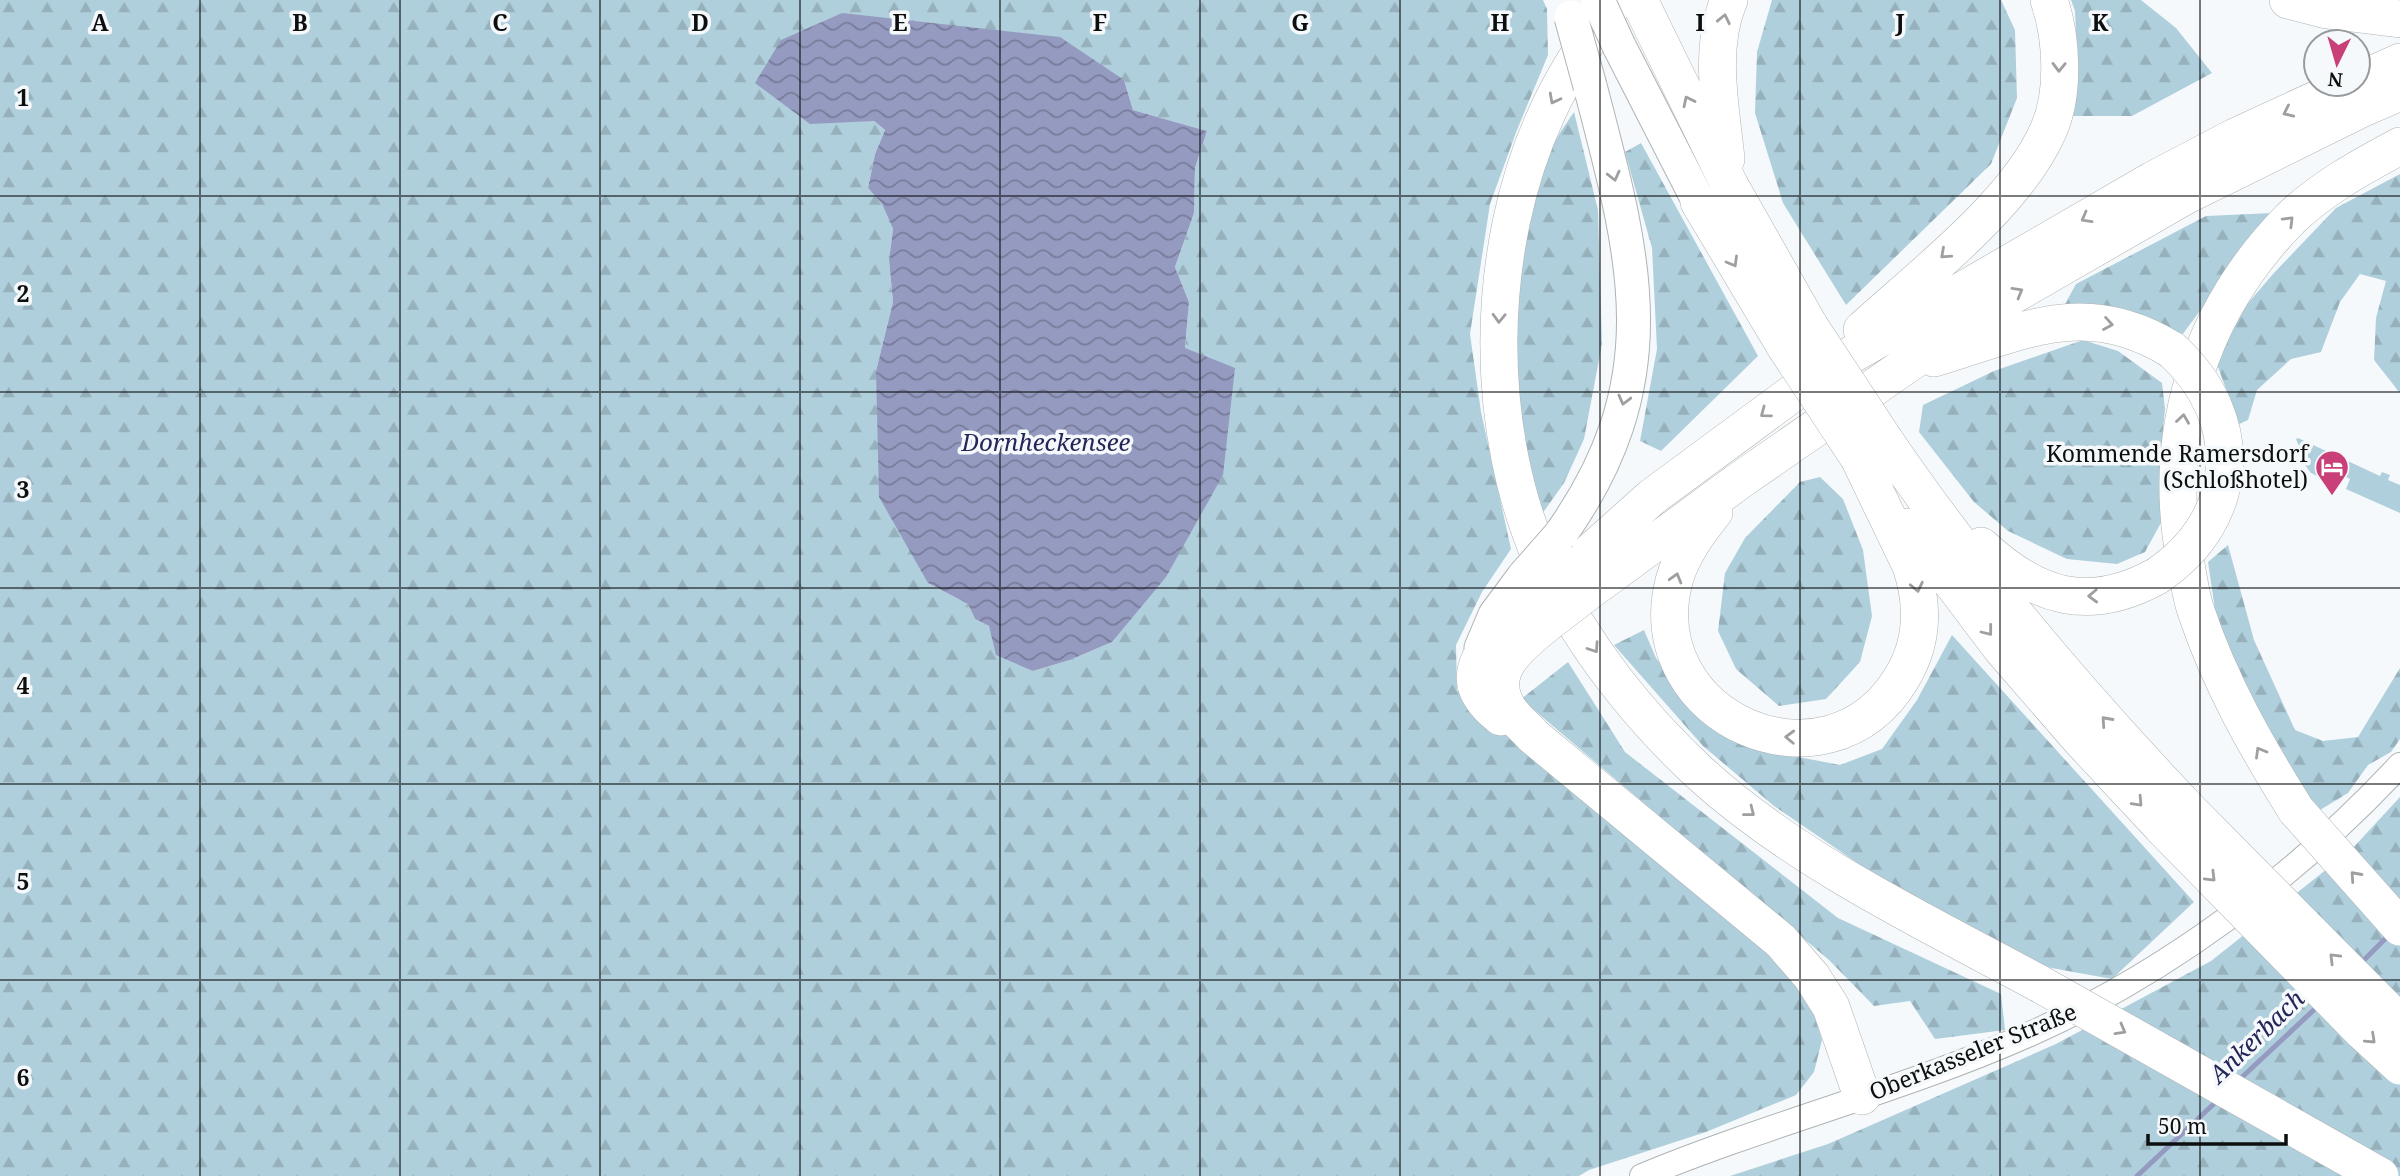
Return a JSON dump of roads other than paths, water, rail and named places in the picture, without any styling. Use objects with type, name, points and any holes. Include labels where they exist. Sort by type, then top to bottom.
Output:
[{"type":"highway","points":[[1714,193],[1718,79],[1722,28],[1729,0]]},
{"type":"highway","points":[[1820,373],[1862,330],[1977,226],[2025,172],[2049,130],[2058,89],[2060,45],[2049,0]]},
{"type":"highway","points":[[2288,0],[2327,10],[2400,19]]},
{"type":"highway","points":[[1714,193],[1633,3],[1567,74],[1529,156],[1514,207],[1505,258],[1499,342],[1504,418],[1521,499],[1546,568],[1563,601],[1621,687],[1654,726],[1702,775],[1769,827],[1832,869],[2380,1176]]},
{"type":"highway","points":[[1578,6],[1619,46],[1714,193],[1798,337],[2002,649],[2080,739],[2174,818],[2400,1023]]},
{"type":"highway","points":[[1575,564],[1593,484],[1617,429],[1629,379],[1634,337],[1634,296],[1628,244],[1615,179],[1590,86],[1578,6]]},
{"type":"highway","points":[[2372,74],[2400,62]]},
{"type":"highway","points":[[1575,564],[1739,481],[1980,314],[2185,196],[2400,92]]},
{"type":"highway","points":[[1862,1096],[1830,1007],[1812,977],[1781,941],[1533,736],[1487,706],[1480,695],[1477,680],[1478,664],[1484,650],[1535,600],[1652,497],[1820,373],[2153,180],[2235,137],[2320,98]]},
{"type":"highway","points":[[2400,146],[2342,178],[2292,218],[2258,254],[2229,296],[2202,351],[2186,403],[2177,463],[2179,530],[2195,609],[2220,675],[2238,712],[2296,810],[2400,927]]},
{"type":"highway","points":[[1872,450],[1914,484],[2002,566],[2052,592],[2090,596],[2125,591],[2157,576],[2183,556],[2204,531],[2218,502],[2225,465],[2221,427],[2212,401],[2198,377],[2172,350],[2140,332],[2105,323],[2072,321],[2043,325],[1899,368]]},
{"type":"highway","points":[[1739,481],[1707,521],[1681,561],[1673,588],[1670,615],[1676,652],[1683,669],[1704,699],[1733,722],[1750,730],[1786,738],[1823,735],[1857,722],[1885,700],[1906,671],[1918,637],[1920,601],[1872,450]]},
{"type":"highway","points":[[1914,484],[2029,633],[2103,719],[2174,818],[2364,1032],[2400,1066]]},
{"type":"highway","points":[[1533,736],[1507,707],[1502,678],[1535,600]]},
{"type":"street","name":"Oberkasseler Straße","points":[[1643,1176],[1705,1150],[2029,1034],[2107,997],[2195,942],[2294,865],[2343,822],[2400,765]]},
{"type":"water","name":"Dornheckensee","points":[[842,13],[1060,37],[1124,80],[1133,110],[1207,131],[1195,168],[1194,213],[1175,267],[1189,302],[1185,348],[1235,368],[1223,475],[1166,577],[1112,642],[1070,660],[1033,671],[996,655],[989,626],[975,619],[968,604],[928,583],[879,497],[876,371],[893,302],[889,260],[893,229],[882,204],[868,188],[875,154],[885,130],[874,121],[810,124],[755,83],[781,40]]},
{"type":"waterway","name":"Ankerbach","points":[[2360,964],[2390,934]]},
{"type":"waterway","name":"Ankerbach","points":[[2239,1080],[2318,1006]]},
{"type":"waterway","name":"Ankerbach","points":[[2137,1176],[2219,1099]]},
{"type":"place","name":"Kommende Ramersdorf (Schloßhotel)","points":[[2332,497]]}]
